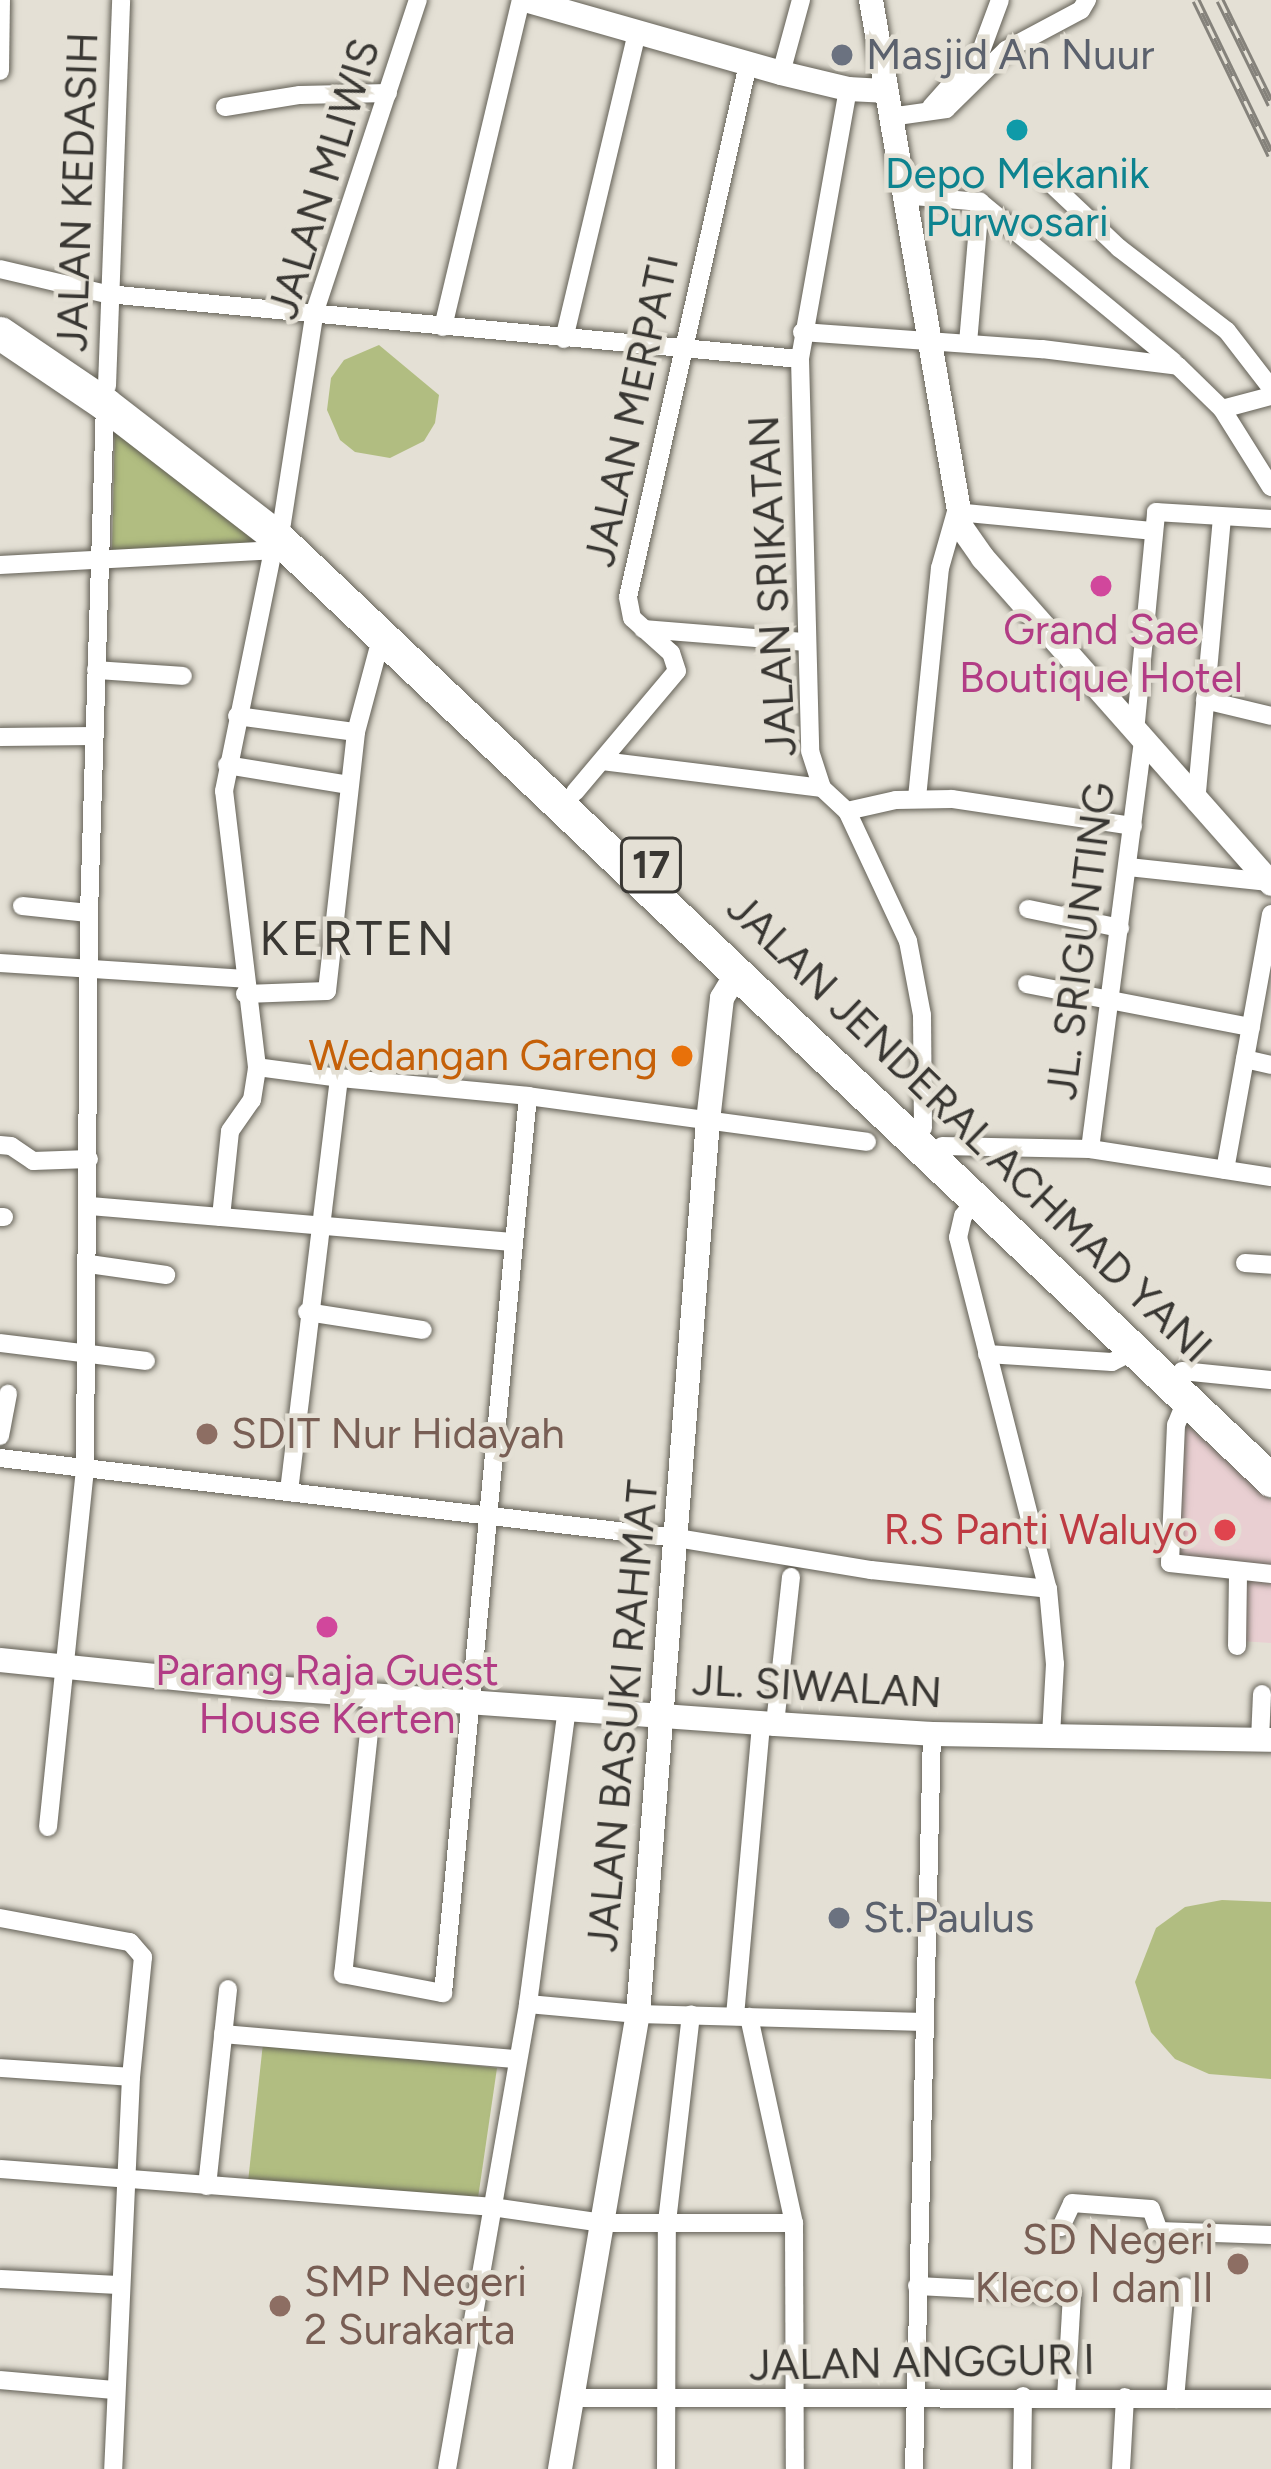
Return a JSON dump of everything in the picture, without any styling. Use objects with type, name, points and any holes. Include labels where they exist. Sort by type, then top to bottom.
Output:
[{"type":"highway","name":"JALAN JENDERAL ACHMAD YANI","points":[[0,312],[106,395]]},
{"type":"highway","name":"JALAN JENDERAL ACHMAD YANI","points":[[0,333],[235,479],[277,536],[377,647],[682,905]]},
{"type":"highway","name":"JALAN JENDERAL ACHMAD YANI","points":[[277,536],[575,792],[682,905],[734,979],[969,1207],[1134,1351],[1185,1385]]},
{"type":"highway","name":"JALAN JENDERAL ACHMAD YANI","points":[[734,979],[932,1137],[1264,1460]]},
{"type":"street","points":[[0,71],[1,0]]},
{"type":"street","name":"JALAN KEDASIH","points":[[48,1828],[61,1665],[85,1467],[89,913],[107,294],[121,0]]},
{"type":"street","name":"JALAN MLIWIS","points":[[256,1067],[225,812],[227,765],[277,536],[315,311],[418,0]]},
{"type":"street","points":[[781,73],[801,0]]},
{"type":"street","points":[[871,0],[956,512],[982,559],[1270,883]]},
{"type":"street","points":[[931,107],[981,50],[1000,0]]},
{"type":"street","points":[[890,117],[931,107],[946,109],[1006,50],[1081,10],[1087,0]]},
{"type":"street","points":[[442,326],[536,2],[781,73],[848,89],[884,91]]},
{"type":"street","points":[[564,339],[638,32]]},
{"type":"street","name":"JALAN MERPATI","points":[[575,792],[677,671],[671,653],[632,618],[628,597],[748,64]]},
{"type":"street","name":"JALAN SRIKATAN","points":[[848,89],[800,359],[811,751],[823,788],[848,811],[915,963],[932,1137]]},
{"type":"street","points":[[225,107],[300,94],[388,93]]},
{"type":"street","points":[[1044,177],[1119,248],[1212,317],[1271,392],[1222,409]]},
{"type":"street","points":[[904,195],[980,202],[1178,365],[1222,409],[1271,487]]},
{"type":"street","points":[[968,343],[980,202]]},
{"type":"street","points":[[0,269],[107,294],[800,359]]},
{"type":"street","points":[[802,332],[1178,365]]},
{"type":"street","points":[[956,512],[1153,531],[1157,511],[1271,519]]},
{"type":"street","points":[[917,798],[940,568],[956,512]]},
{"type":"street","points":[[1196,803],[1222,517]]},
{"type":"street","name":"JL. SRIGUNTING","points":[[1090,1149],[1128,866],[1153,531]]},
{"type":"street","points":[[0,565],[277,536]]},
{"type":"street","points":[[641,629],[806,642]]},
{"type":"street","points":[[0,963],[327,991],[342,892],[356,732],[377,647]]},
{"type":"street","points":[[96,670],[183,676]]},
{"type":"street","points":[[1205,700],[1271,716]]},
{"type":"street","points":[[237,716],[356,732]]},
{"type":"street","points":[[0,737],[94,736]]},
{"type":"street","points":[[602,761],[823,788]]},
{"type":"street","points":[[227,765],[349,785]]},
{"type":"street","points":[[848,811],[917,798],[971,800],[1132,826]]},
{"type":"street","points":[[1128,866],[1270,883]]},
{"type":"street","points":[[22,907],[89,913]]},
{"type":"street","points":[[1028,909],[1120,928]]},
{"type":"street","points":[[1225,1170],[1271,914]]},
{"type":"street","name":"JALAN BASUKI RAHMAT","points":[[560,2469],[638,2014],[665,1717],[708,1121],[734,979]]},
{"type":"street","points":[[1027,984],[1251,1027]]},
{"type":"street","points":[[1245,1059],[1271,1065]]},
{"type":"street","points":[[221,1217],[230,1131],[252,1100],[256,1067],[528,1096],[867,1142]]},
{"type":"street","points":[[289,1492],[339,1078]]},
{"type":"street","points":[[373,1695],[343,1974],[443,1993],[528,1096]]},
{"type":"street","points":[[932,1137],[1090,1149],[1271,1178]]},
{"type":"street","points":[[0,1145],[11,1146],[33,1161],[89,1159]]},
{"type":"street","points":[[90,1206],[512,1242]]},
{"type":"street","points":[[969,1207],[958,1237],[1048,1589],[1054,1664],[1052,1736]]},
{"type":"street","points":[[1245,1263],[1271,1264]]},
{"type":"street","points":[[89,1264],[166,1275]]},
{"type":"street","points":[[308,1312],[423,1330]]},
{"type":"street","points":[[0,1343],[146,1361]]},
{"type":"street","points":[[987,1354],[1112,1362],[1134,1351]]},
{"type":"street","points":[[1271,1380],[1185,1385],[1176,1425],[1170,1563],[1271,1574]]},
{"type":"street","points":[[0,1436],[8,1394]]},
{"type":"street","points":[[0,1458],[676,1538],[871,1570],[1048,1589]]},
{"type":"street","points":[[1237,1646],[1238,1571]]},
{"type":"street","points":[[791,1576],[768,1723],[742,2017],[794,2223],[795,2469]]},
{"type":"street","name":"JL. SIWALAN","points":[[0,1660],[373,1695],[932,1734],[1265,1740]]},
{"type":"street","points":[[1262,1694],[1265,1740]]},
{"type":"street","points":[[447,2469],[528,2004],[566,1707]]},
{"type":"street","points":[[914,2469],[932,1734]]},
{"type":"street","points":[[0,1918],[138,1947],[144,1963],[131,2077],[113,2469]]},
{"type":"street","points":[[207,2186],[228,1989]]},
{"type":"street","points":[[528,2004],[638,2014],[924,2022]]},
{"type":"street","points":[[666,2469],[668,2222],[691,2014]]},
{"type":"street","points":[[223,2034],[517,2059]]},
{"type":"street","points":[[0,2068],[131,2077]]},
{"type":"street","points":[[0,2169],[491,2207],[603,2223],[794,2223]]},
{"type":"street","points":[[1060,2227],[1072,2204],[1151,2209],[1159,2231],[1271,2235]]},
{"type":"street","points":[[0,2279],[119,2285]]},
{"type":"street","points":[[917,2286],[1072,2294],[1066,2396]]},
{"type":"street","points":[[1175,2399],[1185,2286]]},
{"type":"street","points":[[0,2380],[114,2390]]},
{"type":"street","points":[[1022,2469],[1023,2396]]},
{"type":"street","name":"JALAN ANGGUR I","points":[[574,2398],[797,2402],[1023,2396],[1271,2399]]},
{"type":"street","points":[[1121,2469],[1124,2397]]},
{"type":"shaded area","name":"R.S Panti Waluyo","points":[[1186,1424],[1271,1501],[1271,1643],[1240,1641],[1245,1569],[1177,1560]]},
{"type":"green space","points":[[379,345],[439,395],[435,423],[424,441],[390,458],[355,452],[340,440],[327,410],[331,378],[344,360]]},
{"type":"green space","points":[[115,424],[264,544],[112,551]]},
{"type":"green space","points":[[1222,1900],[1271,1902],[1271,2079],[1209,2074],[1175,2059],[1151,2032],[1135,1982],[1156,1928],[1185,1907]]},
{"type":"green space","points":[[263,2043],[497,2068],[478,2198],[248,2182]]},
{"type":"railway","points":[[1196,0],[1271,155]]},
{"type":"railway","points":[[1220,0],[1271,104]]},
{"type":"place","name":"Masjid An Nuur","points":[[842,55]]},
{"type":"place","name":"Depo Mekanik Purwosari","points":[[1017,130]]},
{"type":"place","name":"Grand Sae Boutique Hotel","points":[[1101,586]]},
{"type":"place","name":"Wedangan Gareng","points":[[682,1056]]},
{"type":"place","name":"SDIT Nur Hidayah","points":[[207,1434]]},
{"type":"place","name":"R.S Panti Waluyo","points":[[1225,1530]]},
{"type":"place","name":"Parang Raja Guest House Kerten","points":[[327,1627]]},
{"type":"place","name":"St.Paulus","points":[[839,1918]]},
{"type":"place","name":"SD Negeri Kleco I dan II","points":[[1238,2264]]},
{"type":"place","name":"SMP Negeri 2 Surakarta","points":[[280,2306]]},
{"type":"district","name":"KERTEN","points":[[358,939]]}]
